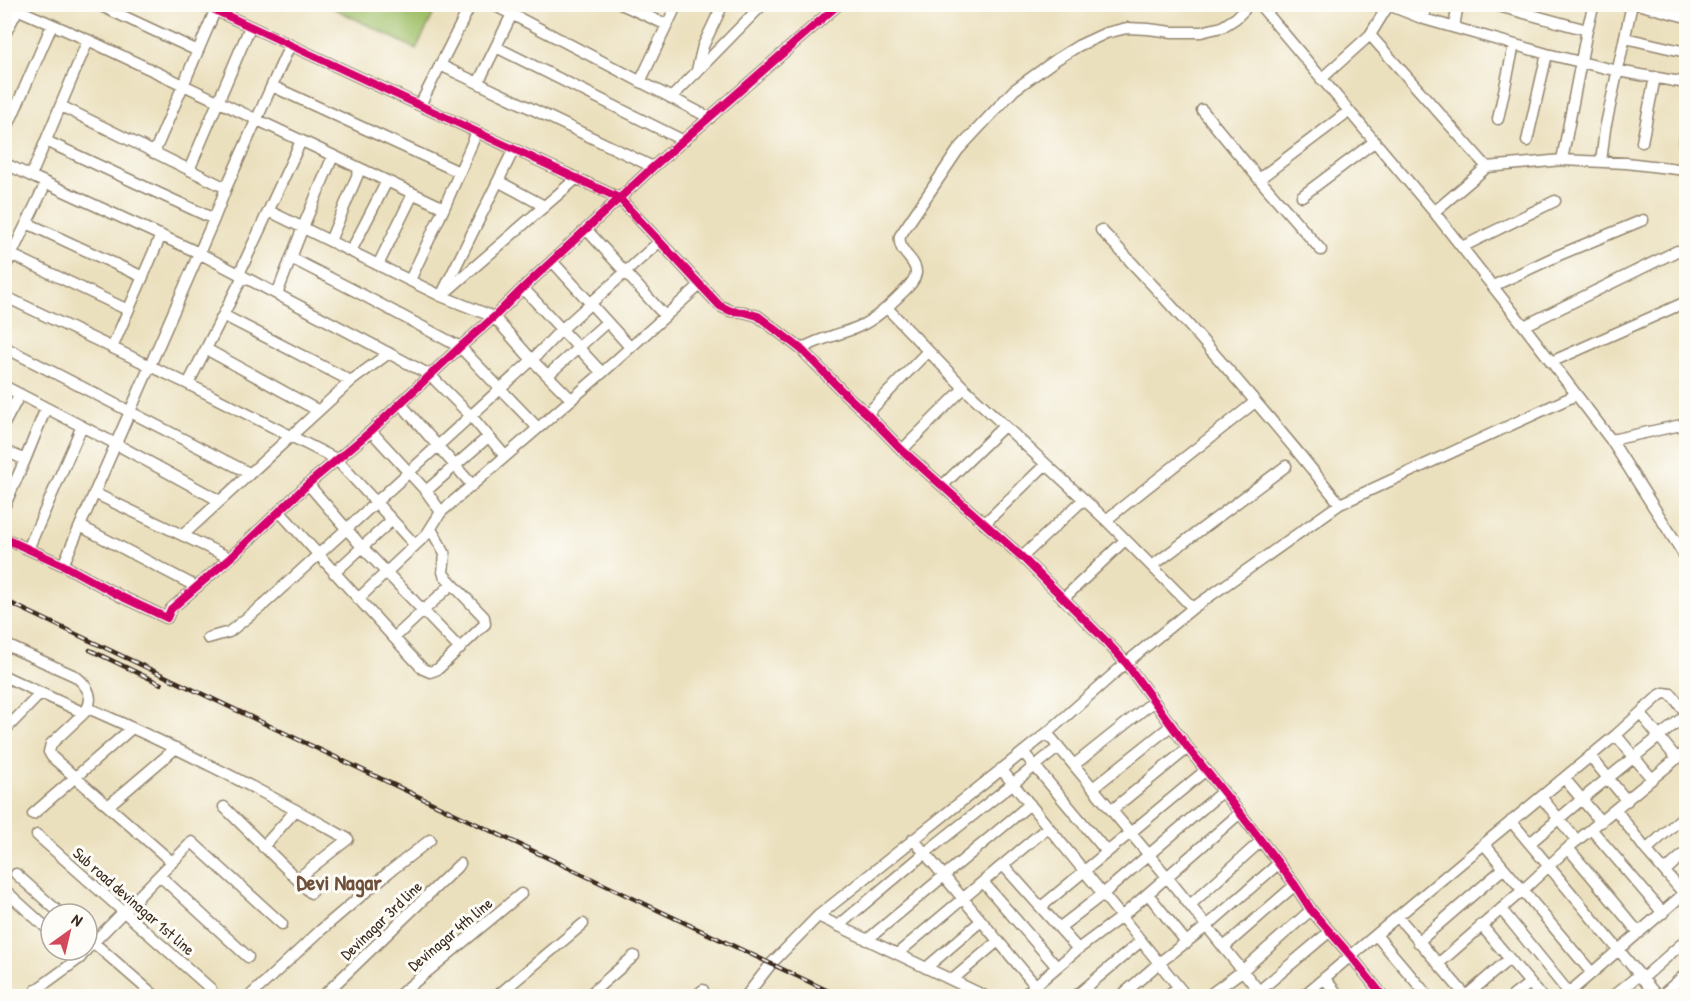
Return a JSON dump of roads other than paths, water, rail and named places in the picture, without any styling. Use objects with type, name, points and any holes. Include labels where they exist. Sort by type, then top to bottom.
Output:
[{"type":"street","points":[[5,4],[19,7],[52,25],[444,208]]},
{"type":"street","points":[[97,4],[198,51]]},
{"type":"street","points":[[202,4],[620,198],[720,306],[731,311],[758,315],[801,349],[902,450],[1022,557],[1126,663],[1311,910],[1383,996]]},
{"type":"street","points":[[420,105],[471,4]]},
{"type":"street","points":[[492,4],[710,118]]},
{"type":"street","points":[[478,82],[517,4]]},
{"type":"street","points":[[621,4],[667,25]]},
{"type":"street","points":[[640,82],[677,4]]},
{"type":"street","points":[[695,74],[703,46],[723,4]]},
{"type":"street","points":[[671,98],[763,4]]},
{"type":"street","points":[[801,349],[815,341],[870,321],[887,308],[909,285],[916,273],[915,267],[901,247],[900,236],[958,150],[1014,90],[1057,59],[1106,33],[1127,28],[1201,32],[1222,27],[1236,18],[1247,4]]},
{"type":"street","points":[[1259,4],[1434,212],[1524,326],[1611,440],[1686,558]]},
{"type":"street","points":[[1424,19],[1426,4]]},
{"type":"street","points":[[1454,27],[1458,4]]},
{"type":"street","points":[[1491,4],[1587,30]]},
{"type":"street","points":[[1562,160],[1594,4]]},
{"type":"street","points":[[1601,162],[1605,129],[1635,4],[1674,9],[1686,17]]},
{"type":"street","points":[[1321,79],[1370,35],[1388,5],[1424,19],[1547,54],[1686,83]]},
{"type":"street","points":[[4,538],[167,618],[171,609],[371,430],[653,167],[833,6]]},
{"type":"street","points":[[4,36],[19,7]]},
{"type":"street","points":[[154,153],[215,11]]},
{"type":"street","points":[[4,135],[52,25]]},
{"type":"street","points":[[189,170],[250,27]]},
{"type":"street","points":[[1370,35],[1487,167]]},
{"type":"street","points":[[1625,38],[1686,52]]},
{"type":"street","points":[[31,176],[88,40]]},
{"type":"street","points":[[63,565],[290,45]]},
{"type":"street","points":[[1498,119],[1514,45]]},
{"type":"street","points":[[496,47],[684,141]]},
{"type":"street","points":[[1527,141],[1547,54]]},
{"type":"street","points":[[440,65],[653,167]]},
{"type":"street","points":[[1642,142],[1655,77]]},
{"type":"street","points":[[272,87],[459,172]]},
{"type":"street","points":[[61,106],[226,188]]},
{"type":"street","points":[[1202,110],[1321,250]]},
{"type":"street","points":[[1259,179],[1349,111]]},
{"type":"street","points":[[410,280],[477,132]]},
{"type":"street","points":[[46,141],[214,219]]},
{"type":"street","points":[[188,384],[223,315],[302,141]]},
{"type":"street","points":[[1302,196],[1374,142]]},
{"type":"street","points":[[441,296],[514,149]]},
{"type":"street","points":[[277,294],[333,156]]},
{"type":"street","points":[[1434,212],[1487,167],[1562,160],[1686,170]]},
{"type":"street","points":[[6,166],[199,253],[430,375],[471,416],[505,456]]},
{"type":"street","points":[[330,241],[360,169]]},
{"type":"street","points":[[441,296],[577,178]]},
{"type":"street","points":[[351,251],[387,181]]},
{"type":"street","points":[[498,181],[544,206]]},
{"type":"street","points":[[4,270],[46,183]]},
{"type":"street","points":[[378,265],[413,194]]},
{"type":"street","points":[[1462,247],[1555,201]]},
{"type":"street","points":[[269,211],[441,296],[494,317],[571,399]]},
{"type":"street","points":[[1493,286],[1642,220]]},
{"type":"street","points":[[27,223],[143,277]]},
{"type":"street","points":[[586,230],[665,316]]},
{"type":"street","points":[[1101,230],[1223,362],[1340,504]]},
{"type":"street","points":[[112,348],[161,236]]},
{"type":"street","points":[[208,638],[235,628],[262,606],[346,528],[439,447],[561,330],[659,242]]},
{"type":"street","points":[[1524,326],[1677,251]]},
{"type":"street","points":[[12,255],[128,310]]},
{"type":"street","points":[[291,258],[460,347],[537,428]]},
{"type":"street","points":[[552,261],[630,347]]},
{"type":"street","points":[[358,599],[431,529],[441,512],[700,285]]},
{"type":"street","points":[[523,288],[602,373]]},
{"type":"street","points":[[4,296],[188,384],[336,459],[415,545]]},
{"type":"street","points":[[1551,362],[1686,302]]},
{"type":"street","points":[[887,308],[964,388],[1106,520],[1193,608]]},
{"type":"street","points":[[223,315],[351,381]]},
{"type":"street","points":[[548,375],[607,322]]},
{"type":"street","points":[[4,347],[249,473]]},
{"type":"street","points":[[206,348],[317,410]]},
{"type":"street","points":[[867,414],[928,351]]},
{"type":"street","points":[[183,535],[317,410],[388,353]]},
{"type":"street","points":[[4,386],[220,501]]},
{"type":"street","points":[[902,450],[964,388]]},
{"type":"street","points":[[4,424],[20,394]]},
{"type":"street","points":[[746,996],[771,964],[818,916],[1047,733],[1193,608],[1340,504],[1576,396]]},
{"type":"street","points":[[1106,520],[1255,402]]},
{"type":"street","points":[[400,403],[472,484]]},
{"type":"street","points":[[6,501],[46,408]]},
{"type":"street","points":[[1611,440],[1686,424]]},
{"type":"street","points":[[28,549],[82,426]]},
{"type":"street","points":[[942,486],[1004,426]]},
{"type":"street","points":[[371,430],[426,491],[441,512]]},
{"type":"street","points":[[426,491],[488,437]]},
{"type":"street","points":[[4,450],[25,460]]},
{"type":"street","points":[[984,524],[1045,465]]},
{"type":"street","points":[[1152,566],[1287,466]]},
{"type":"street","points":[[308,484],[363,548],[460,649]]},
{"type":"street","points":[[94,493],[230,558]]},
{"type":"street","points":[[1022,557],[1083,500]]},
{"type":"street","points":[[279,511],[423,669],[430,672],[438,669],[460,649],[483,627],[485,621],[444,575],[445,554],[431,529]]},
{"type":"street","points":[[334,573],[392,520]]},
{"type":"street","points":[[80,526],[197,587]]},
{"type":"street","points":[[1063,599],[1125,540]]},
{"type":"street","points":[[394,638],[452,584]]},
{"type":"street","points":[[4,644],[75,676],[88,689],[90,698],[86,711],[51,744],[49,749],[52,757],[172,862]]},
{"type":"street","points":[[4,676],[40,694],[132,728],[176,748],[348,838],[297,879]]},
{"type":"street","points":[[1303,996],[1664,693],[1682,700],[1686,714],[1530,843]]},
{"type":"street","points":[[9,726],[40,694]]},
{"type":"street","points":[[1074,765],[1154,701]]},
{"type":"street","points":[[1640,713],[1677,759]]},
{"type":"street","points":[[1093,788],[1172,725]]},
{"type":"street","points":[[33,814],[132,728]]},
{"type":"street","points":[[1047,733],[1261,994],[1329,932]]},
{"type":"street","points":[[1616,735],[1652,779]]},
{"type":"street","points":[[838,926],[1059,747]]},
{"type":"street","points":[[108,806],[176,748]]},
{"type":"street","points":[[1112,810],[1188,748]]},
{"type":"street","points":[[1438,963],[1502,909],[1572,844],[1686,751]]},
{"type":"street","points":[[1023,752],[1107,852]]},
{"type":"street","points":[[1590,756],[1627,801]]},
{"type":"street","points":[[1001,769],[1186,996]]},
{"type":"street","points":[[1041,907],[1206,770]]},
{"type":"street","points":[[1564,778],[1601,822]]},
{"type":"street","points":[[1059,928],[1103,894],[1223,791]]},
{"type":"street","points":[[1541,797],[1558,819],[1572,844],[1639,933]]},
{"type":"street","points":[[867,940],[1030,804]]},
{"type":"street","points":[[224,807],[311,893]]},
{"type":"street","points":[[263,847],[296,810]]},
{"type":"street","points":[[1502,909],[1567,995],[1686,894],[1646,850],[1616,810]]},
{"type":"street","points":[[1023,996],[1056,966],[1121,917],[1240,813]]},
{"type":"street","points":[[1646,850],[1686,814]]},
{"type":"street","points":[[1511,821],[1640,977],[1659,996],[1686,974]]},
{"type":"street","points":[[897,954],[1048,827]]},
{"type":"street","points":[[1592,830],[1663,913]]},
{"type":"street","name":"Sub road devinagar 1st line","points":[[37,835],[211,989]]},
{"type":"street","points":[[913,839],[1035,985]]},
{"type":"street","points":[[250,996],[321,930],[430,840]]},
{"type":"street","points":[[1190,905],[1261,841]]},
{"type":"street","points":[[99,934],[192,842],[282,924]]},
{"type":"street","points":[[1484,844],[1592,973]]},
{"type":"street","points":[[1665,871],[1686,852]]},
{"type":"street","name":"Devinagar 3rd line","points":[[323,996],[460,864]]},
{"type":"street","points":[[1121,996],[1278,864]]},
{"type":"street","points":[[1003,865],[1078,949]]},
{"type":"street","points":[[1418,942],[1504,868]]},
{"type":"street","points":[[16,874],[48,902]]},
{"type":"street","points":[[160,876],[248,957]]},
{"type":"street","points":[[983,882],[1056,966]]},
{"type":"street","points":[[1224,947],[1294,885]]},
{"type":"street","points":[[8,893],[39,921]]},
{"type":"street","name":"Devinagar 4th line","points":[[398,996],[521,894]]},
{"type":"street","points":[[1148,894],[1186,943]]},
{"type":"street","points":[[1208,996],[1223,992],[1242,970],[1311,910]]},
{"type":"street","points":[[818,916],[985,996]]},
{"type":"street","points":[[1398,917],[1466,996],[1509,959]]},
{"type":"street","points":[[926,968],[981,921]]},
{"type":"street","points":[[497,996],[583,924]]},
{"type":"street","points":[[1481,925],[1541,996]]},
{"type":"street","points":[[1376,935],[1428,996]]},
{"type":"street","points":[[1613,996],[1686,940]]},
{"type":"street","points":[[952,980],[998,941]]},
{"type":"street","points":[[1076,996],[1141,941]]},
{"type":"street","points":[[588,996],[634,956]]},
{"type":"street","points":[[99,958],[154,996]]},
{"type":"street","points":[[36,990],[68,962]]},
{"type":"street","points":[[1324,978],[1339,996]]},
{"type":"street","points":[[1513,996],[1530,983]]},
{"type":"street","points":[[1167,996],[1178,987]]},
{"type":"railway","points":[[4,600],[839,996]]},
{"type":"railway","points":[[90,650],[161,684]]},
{"type":"district","name":"Devi Nagar","points":[[339,882]]}]
